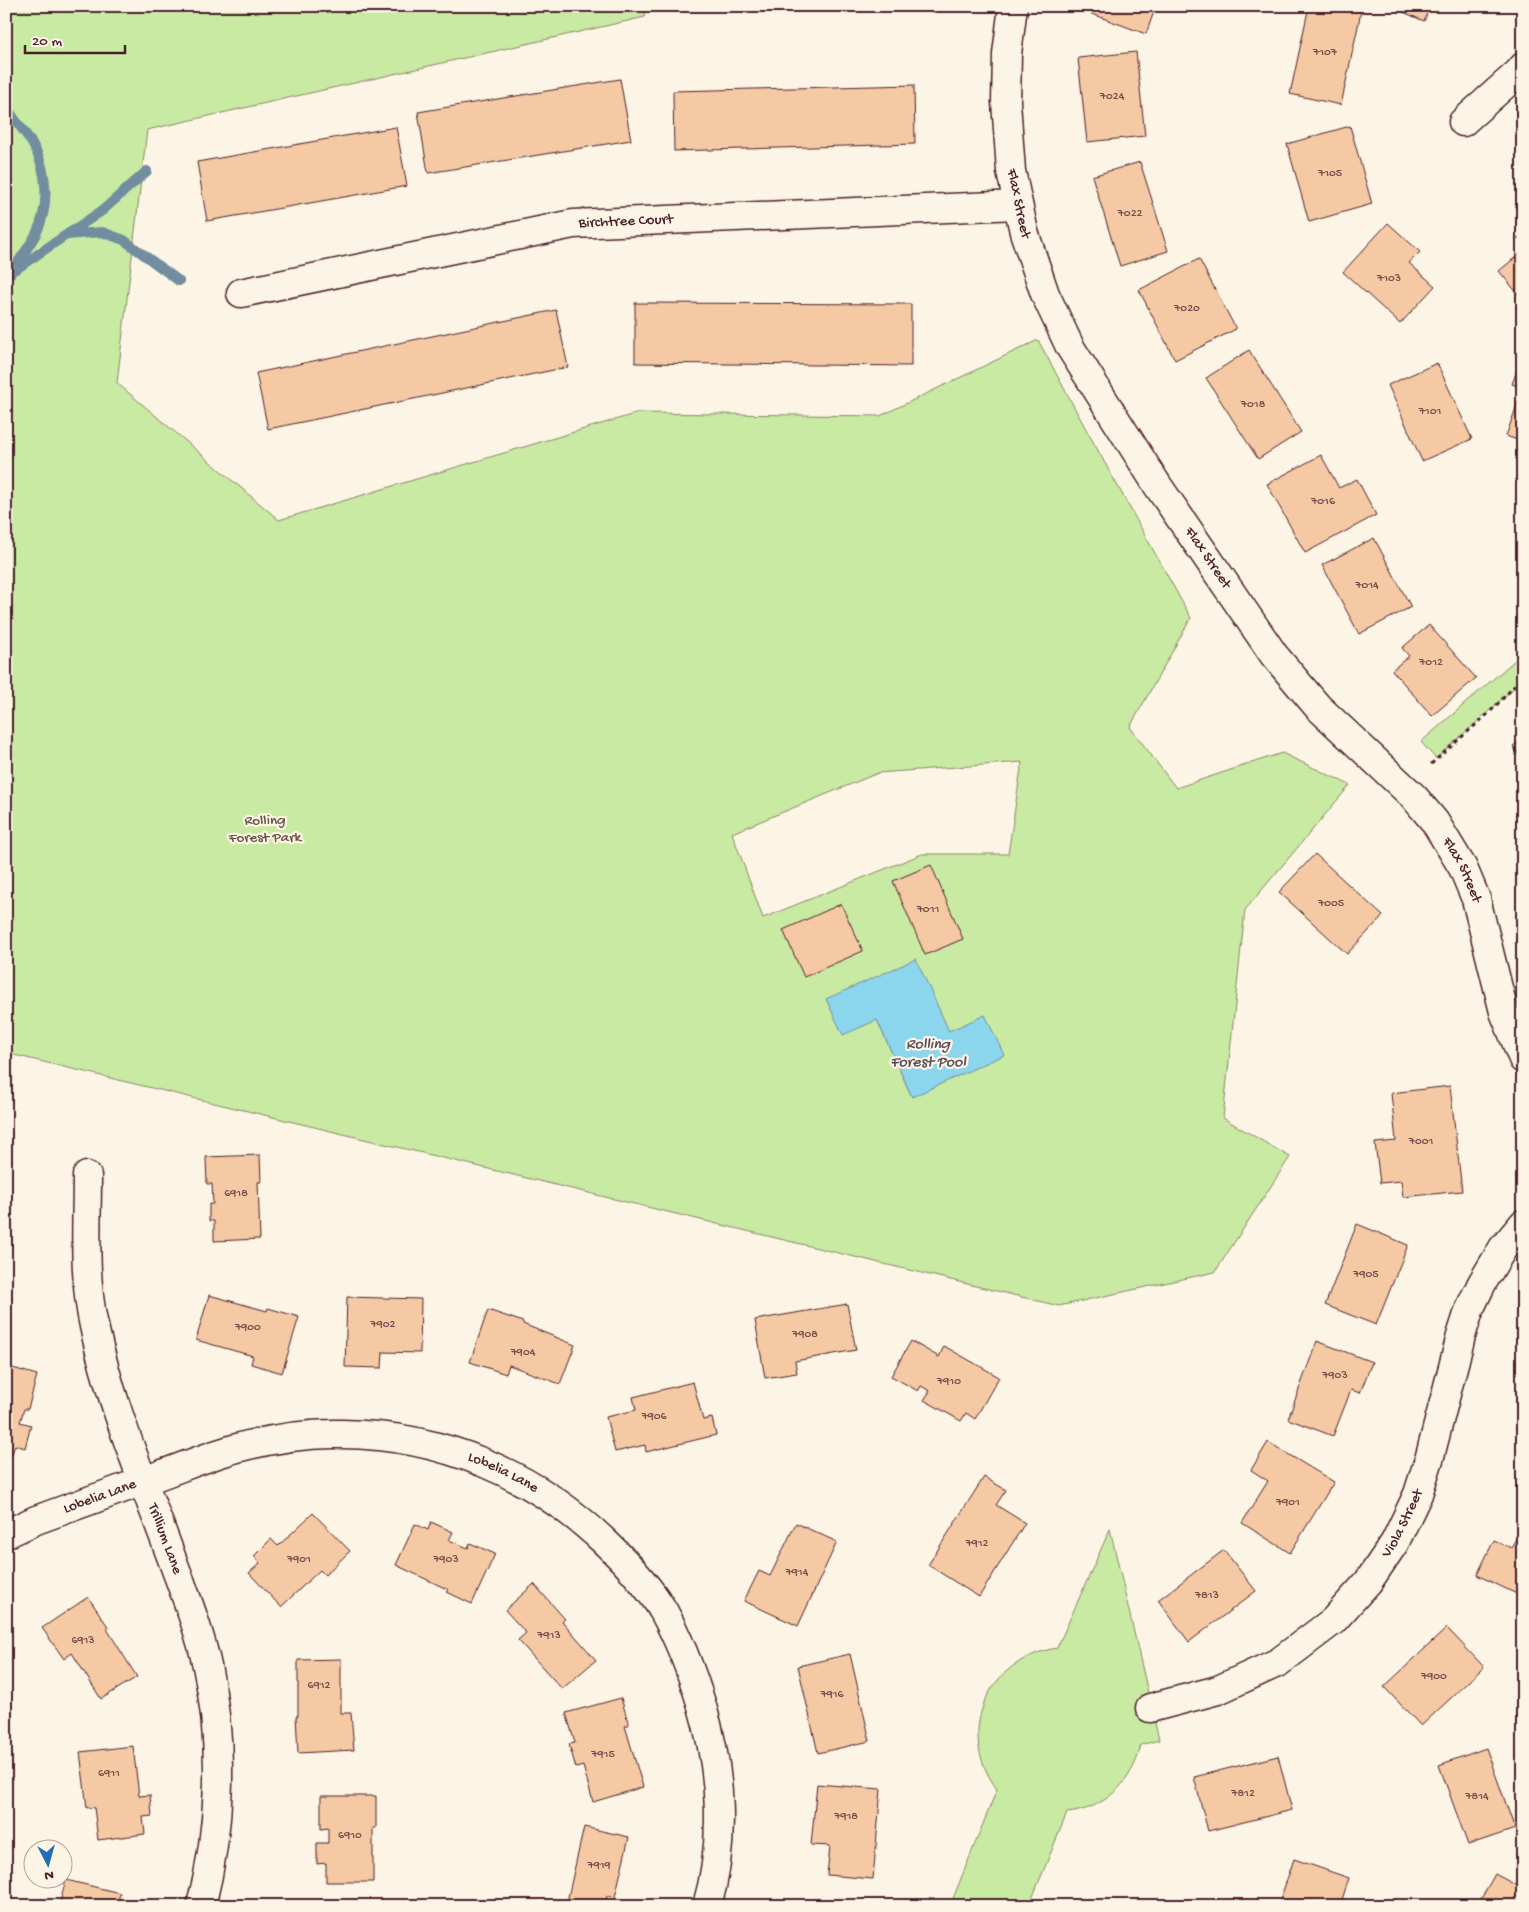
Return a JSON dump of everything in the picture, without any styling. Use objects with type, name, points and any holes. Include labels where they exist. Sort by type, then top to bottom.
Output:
[{"type":"street","name":"Flax Street","points":[[1013,6],[1007,54],[1006,102],[1011,170],[1024,232],[1044,294],[1070,347],[1158,486],[1274,655],[1318,707],[1414,797],[1435,822],[1458,860],[1476,898],[1504,1012],[1523,1059]]},
{"type":"street","points":[[1463,122],[1520,72],[1523,67]]},
{"type":"street","name":"Birchtree Court","points":[[241,293],[573,224],[1018,205]]},
{"type":"street","name":"Trillium Lane","points":[[87,1176],[86,1273],[93,1324],[109,1387],[196,1623],[207,1666],[214,1707],[217,1752],[215,1836],[201,1906]]},
{"type":"street","name":"Viola Street","points":[[1150,1708],[1218,1690],[1279,1662],[1333,1621],[1368,1582],[1395,1542],[1418,1494],[1470,1308],[1482,1283],[1503,1248],[1523,1224]]},
{"type":"street","name":"Lobelia Lane","points":[[6,1534],[36,1520],[235,1448],[281,1438],[339,1434],[403,1438],[451,1450],[488,1463],[536,1488],[583,1520],[634,1569],[663,1610],[682,1647],[690,1667],[709,1732],[719,1796],[718,1846],[707,1906]]},
{"type":"path","points":[[1431,764],[1488,713],[1523,677]]},
{"type":"green space","name":"Rolling Forest Park","points":[[6,6],[646,6],[645,17],[147,130],[117,383],[279,520],[638,413],[880,416],[1038,340],[1191,618],[1130,727],[1176,788],[1282,753],[1350,785],[1245,910],[1223,1118],[1290,1157],[1215,1272],[1059,1306],[6,1053]],"holes":[[[1022,762],[1008,854],[922,854],[763,918],[732,833],[878,773]],[[877,1020],[949,1031],[912,1097]]]},
{"type":"green space","points":[[1523,653],[1523,680],[1436,759],[1421,742]]},
{"type":"green space","points":[[1110,1529],[1159,1740],[1141,1745],[1137,1758],[1124,1782],[1105,1799],[1093,1806],[1067,1813],[1029,1906],[950,1906],[997,1789],[984,1767],[979,1744],[979,1722],[985,1701],[996,1682],[1012,1667],[1033,1655],[1057,1648]]},
{"type":"water","name":"Rolling Forest Pool","points":[[916,959],[949,1031],[985,1015],[1004,1055],[912,1097],[877,1020],[843,1035],[826,999]]},
{"type":"building","points":[[1092,6],[1156,6],[1146,34],[1089,13]]},
{"type":"building","points":[[1309,6],[1333,6],[1361,12],[1341,105],[1290,94]]},
{"type":"building","points":[[1389,6],[1430,6],[1424,21]]},
{"type":"building","points":[[1136,52],[1145,136],[1087,142],[1078,58]]},
{"type":"building","points":[[620,79],[631,140],[428,173],[418,112]]},
{"type":"building","points":[[914,85],[915,144],[674,151],[673,91]]},
{"type":"building","points":[[1350,126],[1372,204],[1309,222],[1287,144]]},
{"type":"building","points":[[396,127],[407,186],[207,221],[197,162]]},
{"type":"building","points":[[1140,162],[1168,251],[1120,266],[1092,176]]},
{"type":"building","points":[[1388,223],[1420,252],[1409,263],[1435,286],[1400,324],[1343,272]]},
{"type":"building","points":[[1523,234],[1523,245],[1517,238]]},
{"type":"building","points":[[1523,251],[1523,300],[1499,271]]},
{"type":"building","points":[[1199,259],[1236,329],[1175,360],[1139,290]]},
{"type":"building","points":[[635,303],[911,304],[911,366],[635,363]]},
{"type":"building","points":[[556,310],[568,367],[268,429],[256,373]]},
{"type":"building","points":[[1249,350],[1301,432],[1258,459],[1206,378]]},
{"type":"building","points":[[1523,355],[1523,388],[1512,384]]},
{"type":"building","points":[[1437,363],[1472,439],[1422,461],[1388,385]]},
{"type":"building","points":[[1523,388],[1523,442],[1506,436]]},
{"type":"building","points":[[1321,455],[1339,488],[1357,479],[1376,515],[1305,553],[1267,484]]},
{"type":"building","points":[[1374,538],[1411,607],[1359,634],[1322,565]]},
{"type":"building","points":[[1429,625],[1476,678],[1432,716],[1392,670],[1409,656],[1402,648]]},
{"type":"building","points":[[1523,739],[1523,761],[1513,746]]},
{"type":"building","points":[[1315,854],[1383,916],[1347,954],[1279,892]]},
{"type":"building","points":[[931,865],[963,939],[925,955],[893,881]]},
{"type":"building","points":[[841,904],[863,951],[804,977],[783,930]]},
{"type":"building","points":[[1450,1086],[1462,1191],[1403,1197],[1401,1181],[1380,1183],[1375,1143],[1396,1141],[1391,1093]]},
{"type":"building","points":[[260,1155],[261,1182],[258,1182],[260,1239],[214,1241],[214,1221],[209,1221],[209,1204],[213,1204],[212,1184],[207,1184],[206,1157]]},
{"type":"building","points":[[1357,1224],[1408,1245],[1376,1325],[1325,1305]]},
{"type":"building","points":[[209,1295],[267,1311],[268,1308],[299,1317],[282,1373],[251,1364],[253,1356],[196,1340]]},
{"type":"building","points":[[347,1297],[421,1299],[420,1353],[383,1352],[382,1368],[345,1367]]},
{"type":"building","points":[[847,1304],[856,1350],[795,1361],[797,1373],[765,1378],[755,1320]]},
{"type":"building","points":[[488,1310],[523,1322],[523,1324],[575,1345],[560,1384],[509,1365],[506,1374],[470,1362]]},
{"type":"building","points":[[911,1341],[939,1357],[944,1346],[999,1377],[975,1419],[966,1413],[961,1421],[924,1400],[930,1391],[921,1386],[918,1391],[891,1376]]},
{"type":"building","points":[[1317,1341],[1372,1362],[1360,1393],[1351,1390],[1333,1436],[1288,1419]]},
{"type":"building","points":[[6,1366],[37,1375],[28,1409],[24,1409],[20,1422],[31,1425],[25,1448],[15,1445],[9,1463],[6,1462]]},
{"type":"building","points":[[693,1382],[703,1420],[712,1418],[716,1435],[646,1452],[645,1445],[615,1452],[606,1417],[636,1410],[633,1397]]},
{"type":"building","points":[[1268,1442],[1334,1482],[1290,1553],[1242,1523],[1268,1481],[1251,1470]]},
{"type":"building","points":[[984,1477],[1006,1490],[996,1505],[1025,1523],[979,1597],[928,1565]]},
{"type":"building","points":[[313,1513],[350,1551],[325,1575],[320,1570],[281,1607],[249,1573],[260,1563],[254,1556],[271,1539],[278,1546]]},
{"type":"building","points":[[431,1522],[453,1532],[449,1540],[468,1548],[470,1543],[495,1554],[472,1604],[447,1592],[449,1590],[396,1565],[415,1524],[428,1530]]},
{"type":"building","points":[[796,1523],[837,1542],[798,1626],[744,1601],[759,1571],[770,1576]]},
{"type":"building","points":[[1523,1525],[1523,1597],[1477,1575],[1494,1540],[1511,1548]]},
{"type":"building","points":[[1224,1550],[1256,1591],[1189,1642],[1158,1600]]},
{"type":"building","points":[[534,1584],[565,1619],[562,1621],[596,1660],[562,1689],[518,1640],[526,1633],[505,1610]]},
{"type":"building","points":[[88,1597],[109,1628],[107,1629],[137,1677],[101,1699],[72,1653],[64,1659],[42,1628]]},
{"type":"building","points":[[1447,1628],[1484,1667],[1421,1726],[1384,1687]]},
{"type":"building","points":[[850,1654],[870,1741],[818,1753],[798,1666]]},
{"type":"building","points":[[341,1659],[341,1713],[351,1713],[354,1750],[298,1753],[296,1716],[298,1716],[298,1660]]},
{"type":"building","points":[[621,1698],[629,1725],[625,1726],[643,1787],[593,1802],[583,1766],[576,1768],[569,1744],[575,1743],[566,1713]]},
{"type":"building","points":[[133,1746],[139,1796],[150,1795],[152,1816],[143,1817],[145,1834],[98,1840],[94,1807],[87,1808],[80,1752]]},
{"type":"building","points":[[1486,1748],[1515,1829],[1468,1845],[1439,1765]]},
{"type":"building","points":[[1278,1756],[1292,1810],[1208,1831],[1194,1777]]},
{"type":"building","points":[[817,1784],[881,1789],[873,1879],[827,1875],[830,1846],[811,1845]]},
{"type":"building","points":[[321,1796],[376,1796],[376,1828],[373,1828],[373,1882],[326,1882],[326,1863],[317,1864],[317,1843],[328,1843],[328,1828],[321,1829]]},
{"type":"building","points":[[584,1827],[629,1837],[615,1897],[607,1896],[605,1906],[566,1906]]},
{"type":"building","points":[[1294,1859],[1349,1878],[1340,1906],[1278,1906]]},
{"type":"building","points":[[1495,1874],[1523,1889],[1523,1906],[1477,1906]]},
{"type":"building","points":[[72,1881],[120,1893],[117,1906],[59,1906],[63,1890],[72,1890]]},
{"type":"waterway","points":[[6,106],[30,140],[38,155],[42,166],[45,189],[44,212],[41,223],[11,273]]},
{"type":"waterway","points":[[16,269],[103,210],[147,171]]},
{"type":"waterway","points":[[67,235],[102,232],[124,240],[179,281]]}]
